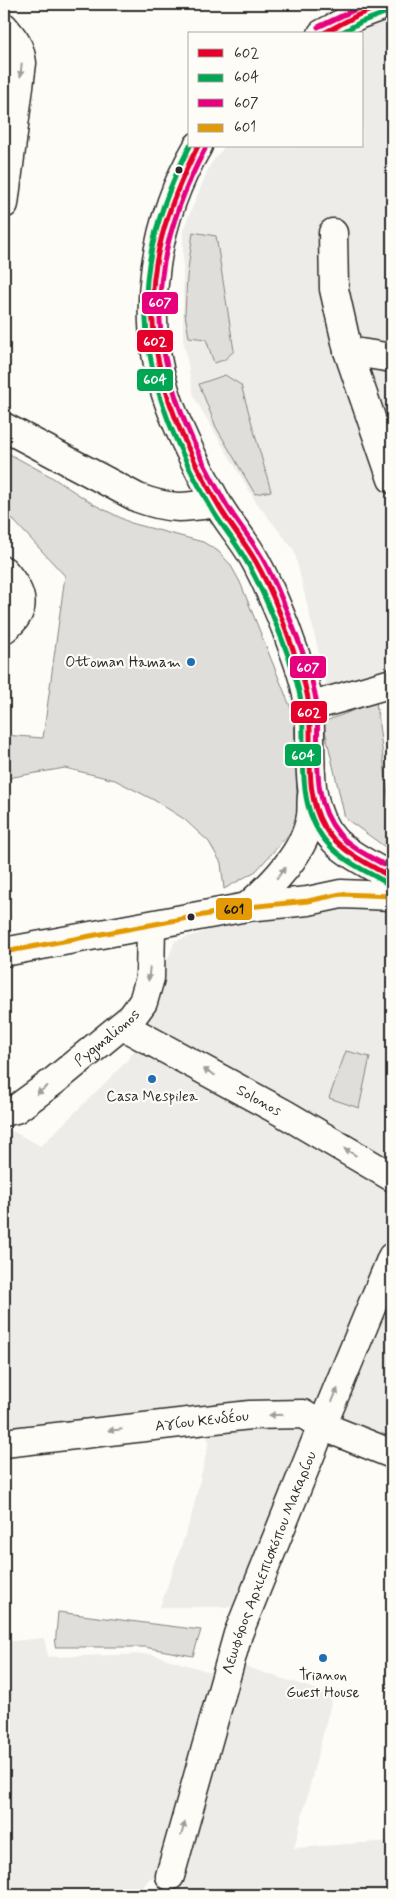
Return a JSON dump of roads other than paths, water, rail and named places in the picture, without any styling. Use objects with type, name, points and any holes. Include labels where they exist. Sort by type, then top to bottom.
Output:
[{"type":"street","points":[[326,32],[358,15],[387,4]]},
{"type":"street","points":[[4,27],[15,40],[20,50],[22,63],[4,204]]},
{"type":"street","points":[[197,148],[187,165],[166,213],[156,270],[156,345],[166,394],[179,426],[216,503],[252,554],[276,602],[304,677],[308,707],[311,816],[304,840],[279,876],[247,907]]},
{"type":"street","points":[[332,233],[334,289],[348,351],[392,479]]},
{"type":"street","points":[[348,351],[392,358]]},
{"type":"street","points":[[4,427],[138,498],[158,505],[179,508],[216,503]]},
{"type":"street","points":[[4,571],[13,582],[19,595],[21,606],[15,621],[4,629]]},
{"type":"street","points":[[308,707],[392,683]]},
{"type":"street","points":[[311,785],[320,821],[334,840],[392,878]]},
{"type":"street","points":[[4,952],[247,907],[308,901],[341,894],[392,896]]},
{"type":"street","name":"Pygmalionos","points":[[4,1112],[16,1109],[123,1026],[143,1002],[150,978],[151,926]]},
{"type":"street","name":"Solonos","points":[[123,1026],[286,1114],[392,1177]]},
{"type":"street","name":"Λεωφόρος Αρχιεπισκόπου Μακαρίου","points":[[170,1876],[238,1634],[392,1257]]},
{"type":"street","name":"Αγίου Κενδέου","points":[[4,1443],[250,1415],[303,1414],[322,1426],[392,1454]]},
{"type":"place","name":"Ottoman Hamam","points":[[191,662]]},
{"type":"place","name":"Casa Mespilea","points":[[152,1079]]},
{"type":"place","name":"Trianon Guest House","points":[[323,1658]]}]
